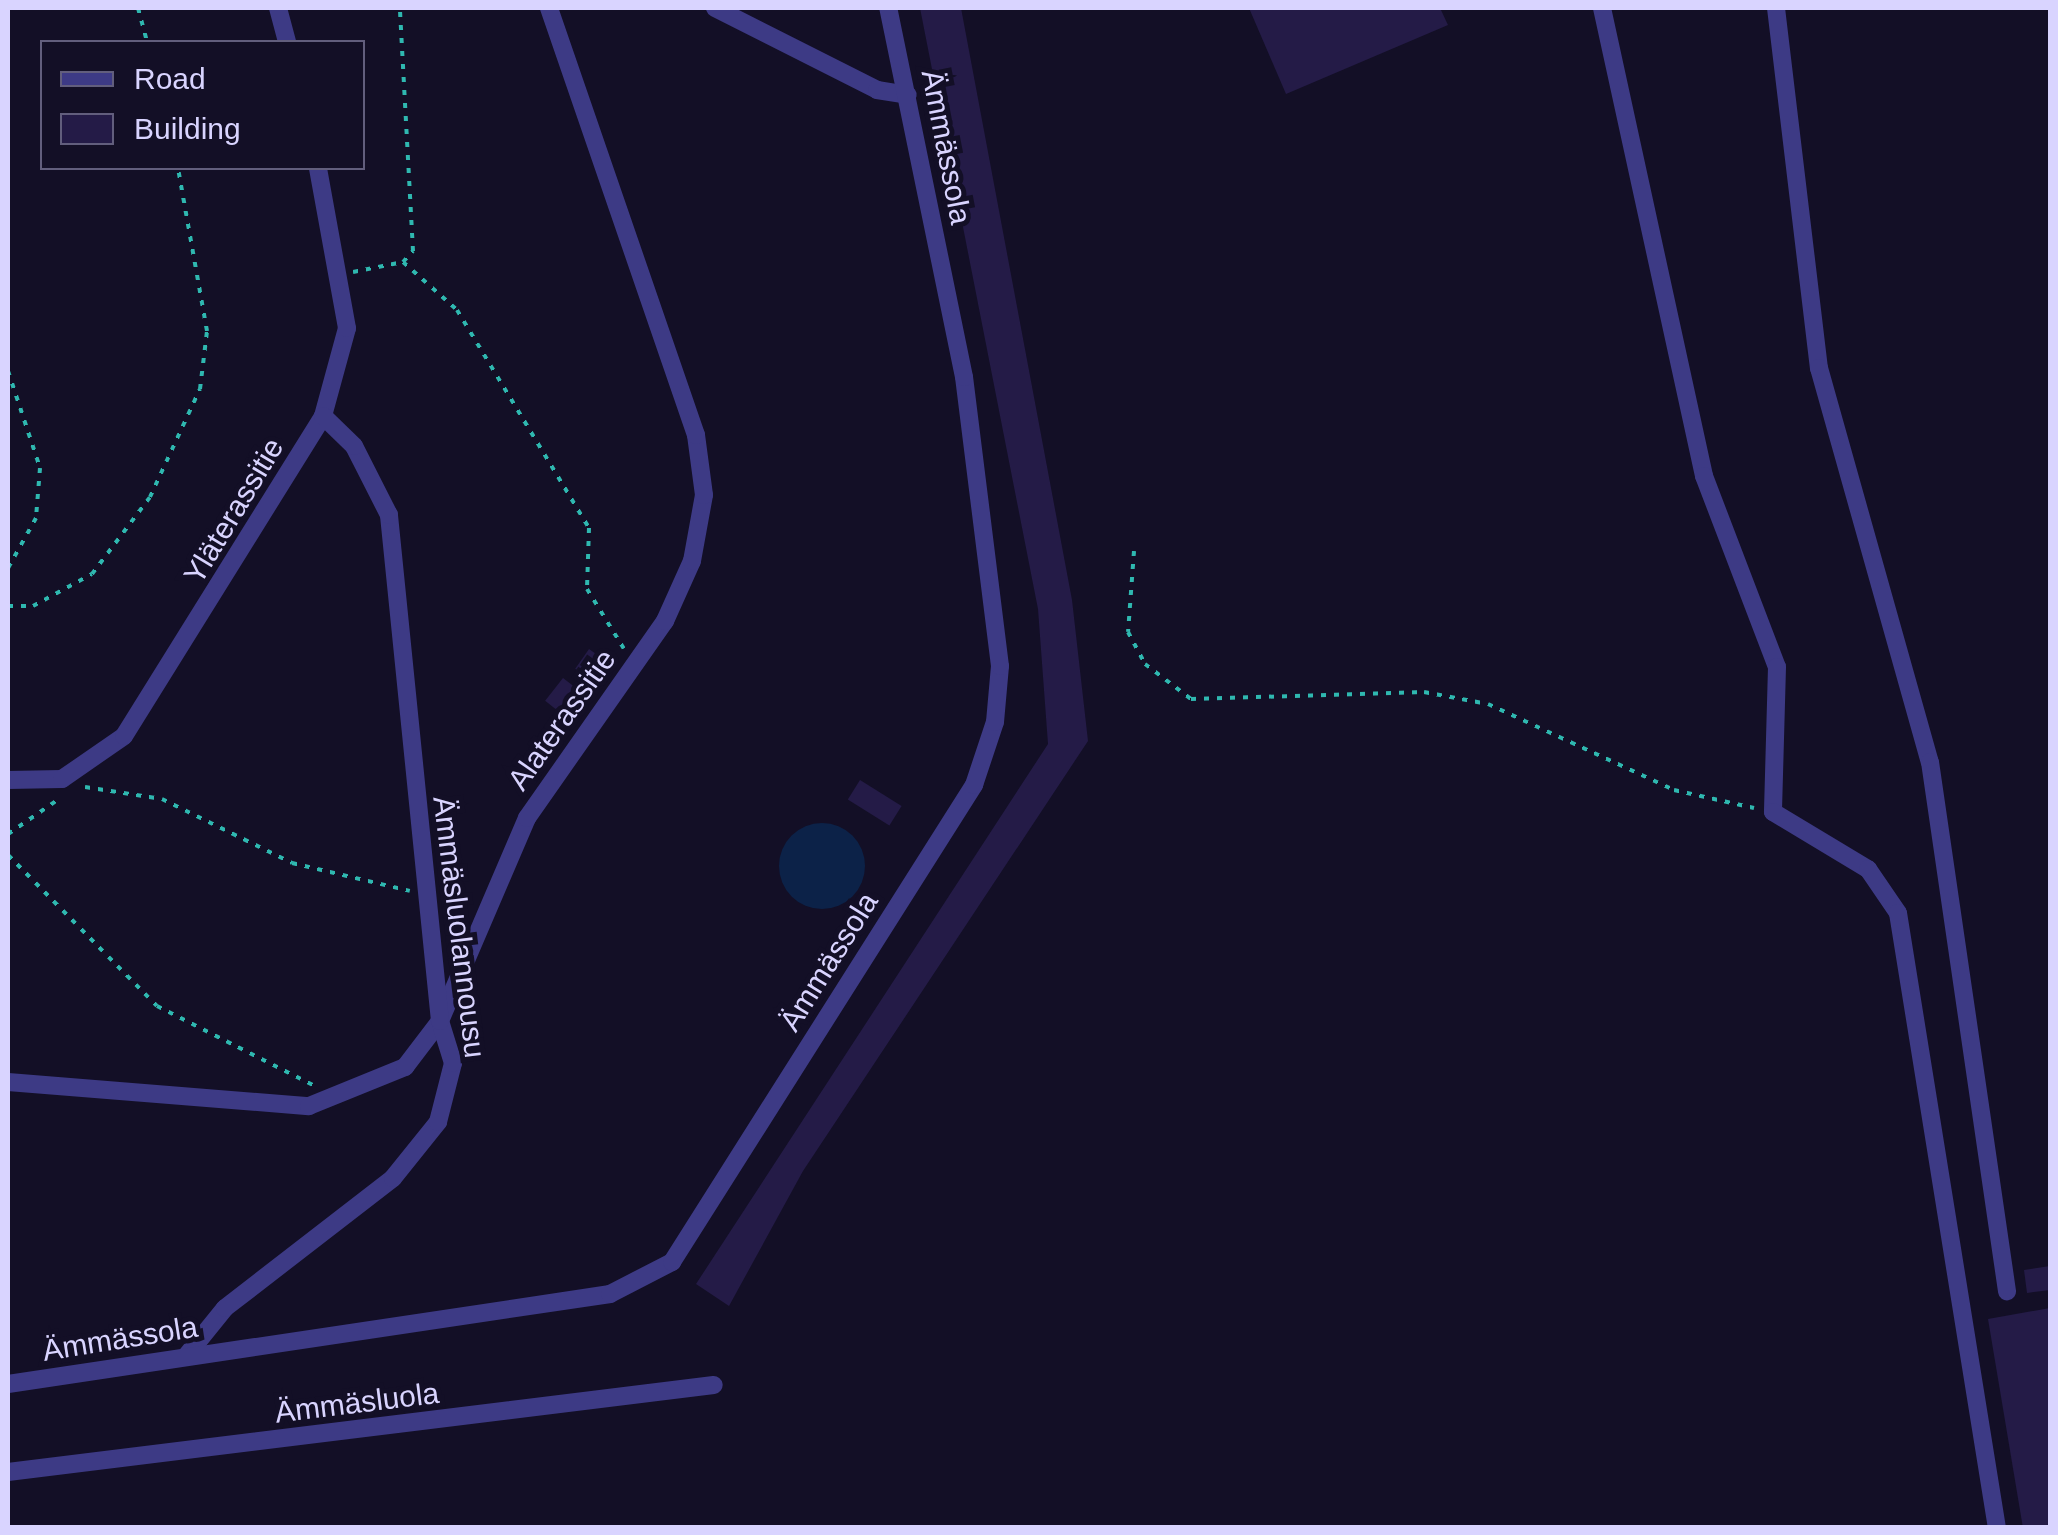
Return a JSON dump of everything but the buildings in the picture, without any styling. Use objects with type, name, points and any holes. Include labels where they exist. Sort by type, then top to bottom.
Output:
[{"type":"street","points":[[278,8],[286,40]]},
{"type":"street","name":"Alaterassitie","points":[[8,1082],[246,1103],[336,1098],[406,1067],[440,1021],[527,818],[636,664],[692,561],[704,496],[698,450],[549,8]]},
{"type":"street","points":[[715,8],[877,90],[908,95]]},
{"type":"street","name":"Ämmässola","points":[[8,1384],[645,1284],[672,1262],[974,785],[995,722],[1000,666],[964,377],[888,8]]},
{"type":"street","points":[[1602,8],[1704,476],[1777,667],[1773,812],[1868,869],[1898,913],[1997,1528]]},
{"type":"street","points":[[1776,8],[1819,368],[1930,762],[2007,1291]]},
{"type":"street","name":"Yläterassitie","points":[[63,787],[124,736],[160,691],[323,416],[347,328],[344,274],[318,170]]},
{"type":"street","name":"Ämmäsluolannousu","points":[[187,1355],[226,1308],[393,1178],[438,1122],[453,1064],[440,1021],[425,894],[389,516],[354,446],[323,416]]},
{"type":"street","points":[[8,780],[63,787]]},
{"type":"street","name":"Ämmäsluola","points":[[8,1472],[714,1384]]},
{"type":"path","points":[[138,8],[146,40]]},
{"type":"path","points":[[344,274],[403,262],[413,251],[400,8]]},
{"type":"path","points":[[8,606],[33,606],[92,574],[150,497],[200,389],[208,331],[178,170]]},
{"type":"path","points":[[403,262],[457,310],[589,528],[595,614],[636,664]]},
{"type":"path","points":[[8,371],[40,468],[36,518],[8,568]]},
{"type":"path","points":[[1134,551],[1128,632],[1145,664],[1191,698],[1424,692],[1488,704],[1674,790],[1773,812]]},
{"type":"path","points":[[8,834],[63,787],[162,800],[292,863],[425,894]]},
{"type":"path","points":[[8,855],[157,1006],[336,1098]]},
{"type":"water","points":[[814,823],[830,823],[853,835],[862,849],[862,883],[853,897],[830,909],[814,909],[798,902],[786,890],[779,874],[779,858],[786,842],[798,830]]}]
